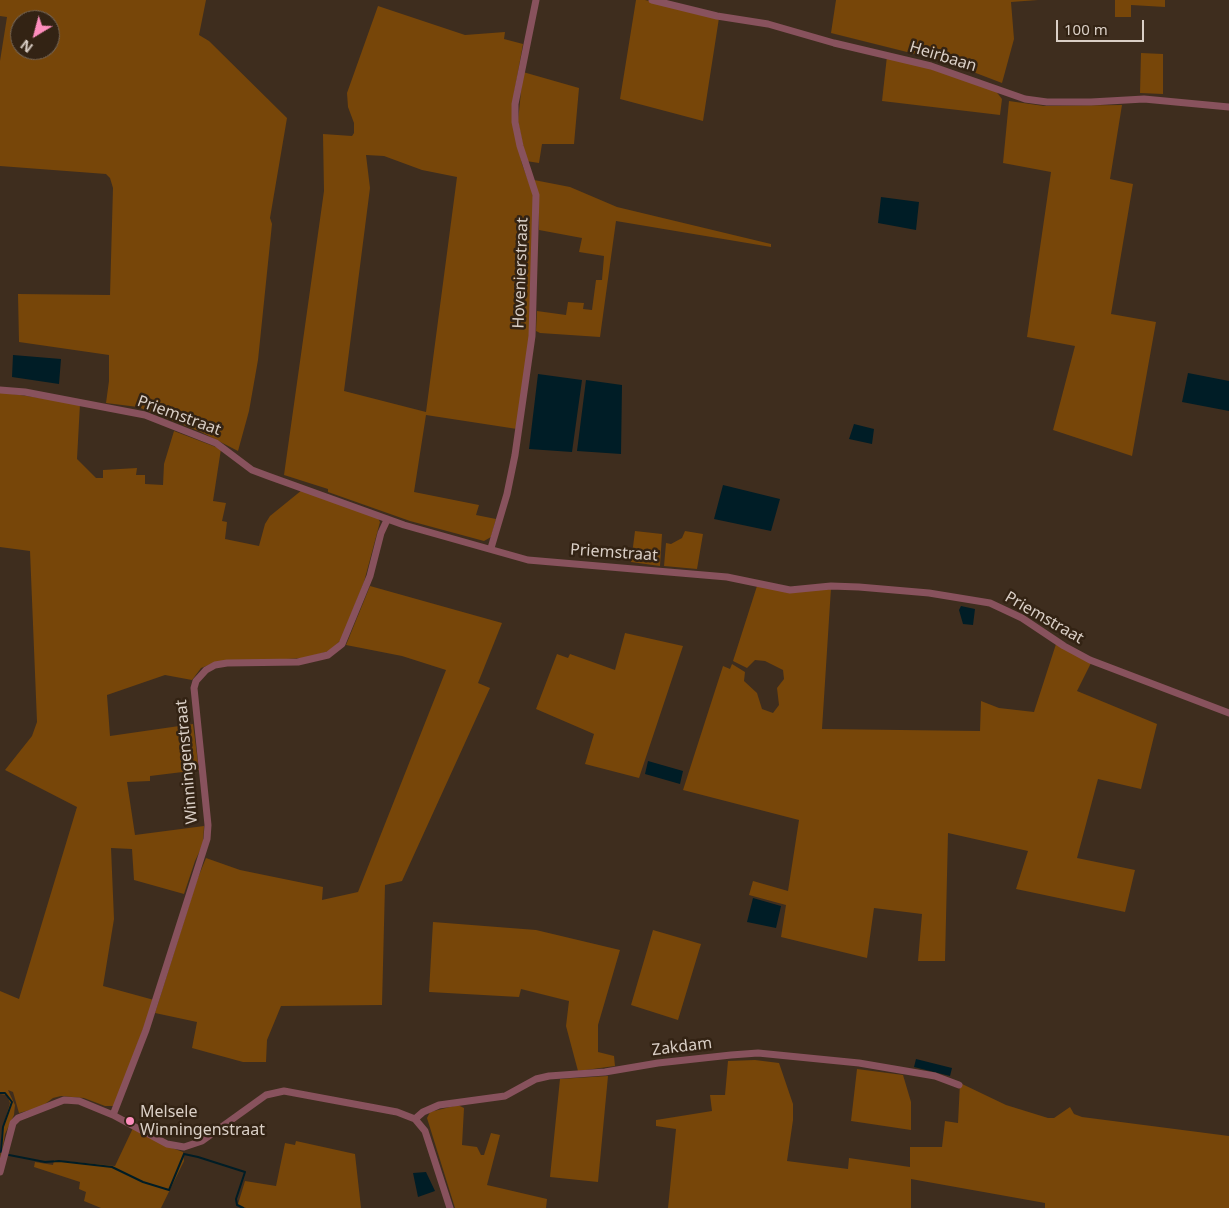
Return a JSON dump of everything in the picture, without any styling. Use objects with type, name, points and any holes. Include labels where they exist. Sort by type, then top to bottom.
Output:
[{"type":"street","name":"Hovenierstraat","points":[[491,548],[508,494],[514,463],[532,336],[536,195],[520,146],[515,122],[515,104],[536,0]]},
{"type":"street","name":"Heirbaan","points":[[652,0],[717,16],[768,24],[834,44],[931,66],[1025,99],[1047,102],[1091,102],[1144,99],[1229,107]]},
{"type":"street","name":"Priemstraat","points":[[0,390],[25,392],[145,415],[216,443],[252,470],[387,520],[528,560],[727,577],[790,590],[831,586],[859,587],[929,593],[990,603],[1022,618],[1064,646],[1090,660],[1229,713]]},
{"type":"street","name":"Winningenstraat","points":[[114,1115],[146,1030],[207,839],[208,825],[194,688],[196,680],[206,670],[227,663],[298,662],[328,655],[342,644],[370,576],[381,533],[387,520]]},
{"type":"street","name":"Zakdam","points":[[415,1119],[423,1112],[439,1105],[505,1096],[536,1079],[549,1076],[605,1072],[658,1063],[758,1053],[859,1063],[935,1076],[959,1085]]},
{"type":"street","points":[[0,1172],[11,1127],[18,1118],[64,1100],[72,1100],[114,1115],[167,1144],[184,1147],[202,1141],[266,1095],[284,1090],[397,1112],[415,1119],[425,1130],[450,1208]]},
{"type":"shaded area","points":[[0,0],[206,0],[199,35],[209,41],[287,118],[270,218],[272,224],[258,360],[249,411],[238,451],[201,432],[138,407],[106,403],[109,381],[109,355],[19,342],[18,294],[110,295],[113,188],[110,178],[106,174],[0,166],[0,61],[7,17],[0,16]]},
{"type":"shaded area","points":[[636,0],[645,0],[719,18],[703,121],[620,99]]},
{"type":"shaded area","points":[[836,0],[1038,0],[1011,2],[1014,39],[1002,83],[947,62],[831,33]]},
{"type":"shaded area","points":[[1115,0],[1165,0],[1165,7],[1131,5],[1131,17],[1115,17]]},
{"type":"shaded area","points":[[378,6],[465,35],[505,32],[504,39],[523,44],[514,94],[514,129],[522,164],[534,202],[531,324],[517,429],[426,415],[414,492],[479,505],[476,515],[496,519],[491,537],[484,541],[410,521],[328,492],[328,489],[284,475],[324,191],[323,134],[352,136],[354,133],[354,123],[348,107],[347,93]],"holes":[[[366,155],[384,156],[422,170],[457,177],[426,412],[344,391],[370,188]]]},
{"type":"shaded area","points":[[1141,53],[1163,54],[1163,94],[1140,93]]},
{"type":"shaded area","points":[[887,56],[913,62],[995,90],[1002,99],[1000,115],[882,101]]},
{"type":"shaded area","points":[[523,72],[579,88],[574,144],[542,144],[539,163],[526,161],[518,121]]},
{"type":"shaded area","points":[[1009,101],[1044,106],[1122,105],[1110,179],[1133,184],[1111,314],[1156,322],[1132,456],[1053,430],[1075,346],[1027,337],[1051,172],[1003,163]]},
{"type":"shaded area","points":[[534,180],[570,187],[617,207],[771,244],[771,247],[616,221],[600,337],[540,333],[536,331],[537,311],[566,315],[568,302],[584,303],[583,309],[592,310],[596,280],[602,280],[604,256],[579,252],[582,238],[539,230],[539,201]]},
{"type":"shaded area","points":[[0,392],[80,404],[77,459],[96,478],[103,478],[103,470],[137,468],[136,475],[145,475],[145,484],[163,485],[164,464],[174,431],[221,449],[213,501],[226,503],[222,521],[227,522],[225,539],[259,546],[265,524],[270,516],[302,490],[378,518],[380,522],[364,582],[341,640],[329,651],[305,658],[214,663],[201,668],[192,680],[165,675],[107,695],[110,736],[193,724],[199,770],[150,776],[150,781],[127,782],[135,835],[204,826],[203,844],[184,894],[134,880],[132,849],[111,848],[114,919],[103,986],[154,1000],[114,1106],[105,1106],[84,1098],[61,1096],[53,1098],[41,1107],[19,1113],[13,1092],[8,1090],[15,1105],[14,1115],[5,1134],[0,1163],[2,1130],[10,1103],[7,1095],[0,1094],[0,991],[19,999],[77,807],[5,770],[32,736],[37,722],[30,551],[0,547]]},
{"type":"shaded area","points":[[635,531],[662,534],[660,566],[631,562]]},
{"type":"shaded area","points":[[685,531],[703,534],[697,569],[664,566],[666,543],[671,544],[682,538]]},
{"type":"shaded area","points":[[370,586],[502,623],[478,683],[490,688],[402,881],[385,885],[382,1005],[281,1006],[267,1040],[266,1062],[243,1062],[192,1048],[197,1022],[155,1013],[197,880],[206,858],[240,870],[323,887],[322,900],[358,892],[446,670],[402,656],[346,645]]},
{"type":"shaded area","points":[[757,586],[831,588],[822,729],[980,731],[981,701],[999,708],[1034,712],[1056,644],[1091,663],[1077,691],[1157,724],[1141,789],[1098,779],[1077,858],[1135,870],[1125,912],[1016,889],[1028,851],[948,833],[945,961],[918,961],[922,914],[874,908],[867,958],[781,937],[786,905],[749,895],[753,881],[788,891],[799,820],[683,790],[723,666],[730,669],[732,664],[745,672],[744,681],[757,693],[762,709],[773,713],[779,705],[777,688],[784,679],[783,670],[765,661],[755,660],[747,668],[733,661]]},
{"type":"shaded area","points":[[625,633],[683,646],[639,778],[585,764],[594,734],[536,709],[557,654],[568,658],[570,654],[615,670]]},
{"type":"shaded area","points":[[433,922],[536,930],[620,950],[598,1025],[598,1052],[614,1056],[615,1066],[578,1071],[566,1026],[569,1001],[521,989],[519,997],[429,992]]},
{"type":"shaded area","points":[[653,930],[701,944],[678,1020],[631,1005]]},
{"type":"shaded area","points":[[755,1060],[779,1063],[793,1104],[793,1120],[787,1161],[848,1169],[849,1158],[910,1167],[910,1147],[942,1147],[945,1121],[958,1123],[960,1083],[1006,1105],[1048,1118],[1054,1118],[1070,1107],[1074,1114],[1082,1117],[1229,1136],[1229,1208],[1045,1208],[1045,1203],[911,1179],[911,1208],[668,1208],[676,1129],[656,1126],[656,1120],[712,1111],[710,1095],[725,1095],[728,1061]]},
{"type":"shaded area","points":[[857,1069],[903,1075],[911,1102],[911,1130],[851,1121]]},
{"type":"shaded area","points":[[608,1076],[598,1182],[550,1177],[560,1079]]},
{"type":"shaded area","points":[[458,1105],[464,1108],[462,1145],[477,1147],[481,1155],[484,1155],[491,1133],[500,1135],[487,1185],[547,1199],[546,1208],[455,1208],[427,1118],[430,1112]]},
{"type":"shaded area","points":[[133,1128],[164,1145],[183,1152],[184,1161],[161,1208],[101,1208],[84,1201],[86,1192],[79,1189],[80,1182],[34,1167],[35,1162],[53,1165],[54,1160],[115,1166]]},
{"type":"shaded area","points":[[296,1141],[355,1154],[361,1208],[246,1208],[238,1204],[245,1181],[276,1186],[285,1143],[295,1145]]},
{"type":"water","points":[[881,197],[919,202],[916,230],[878,223]]},
{"type":"water","points":[[13,355],[61,359],[59,384],[12,377]]},
{"type":"water","points":[[1188,373],[1229,381],[1229,411],[1182,402]]},
{"type":"water","points":[[538,374],[582,380],[572,452],[529,449]]},
{"type":"water","points":[[586,380],[622,385],[621,454],[577,451]]},
{"type":"water","points":[[854,424],[874,429],[872,444],[849,439]]},
{"type":"water","points":[[723,485],[780,499],[771,531],[714,519]]},
{"type":"water","points":[[961,606],[975,609],[973,625],[963,624],[959,610]]},
{"type":"water","points":[[648,761],[683,771],[680,784],[645,774]]},
{"type":"water","points":[[753,898],[781,906],[776,928],[747,922]]},
{"type":"water","points":[[916,1059],[952,1068],[950,1076],[914,1067]]},
{"type":"water","points":[[426,1172],[435,1191],[418,1197],[413,1173]]},
{"type":"waterway","points":[[0,1093],[5,1093],[12,1102],[3,1127],[1,1152]]},
{"type":"waterway","points":[[9,1155],[45,1162],[59,1161],[112,1167],[143,1182],[169,1190],[184,1154],[198,1157],[245,1172],[236,1199],[237,1205],[243,1208]]},
{"type":"place","name":"Melsele Winningenstraat","points":[[130,1121]]}]
